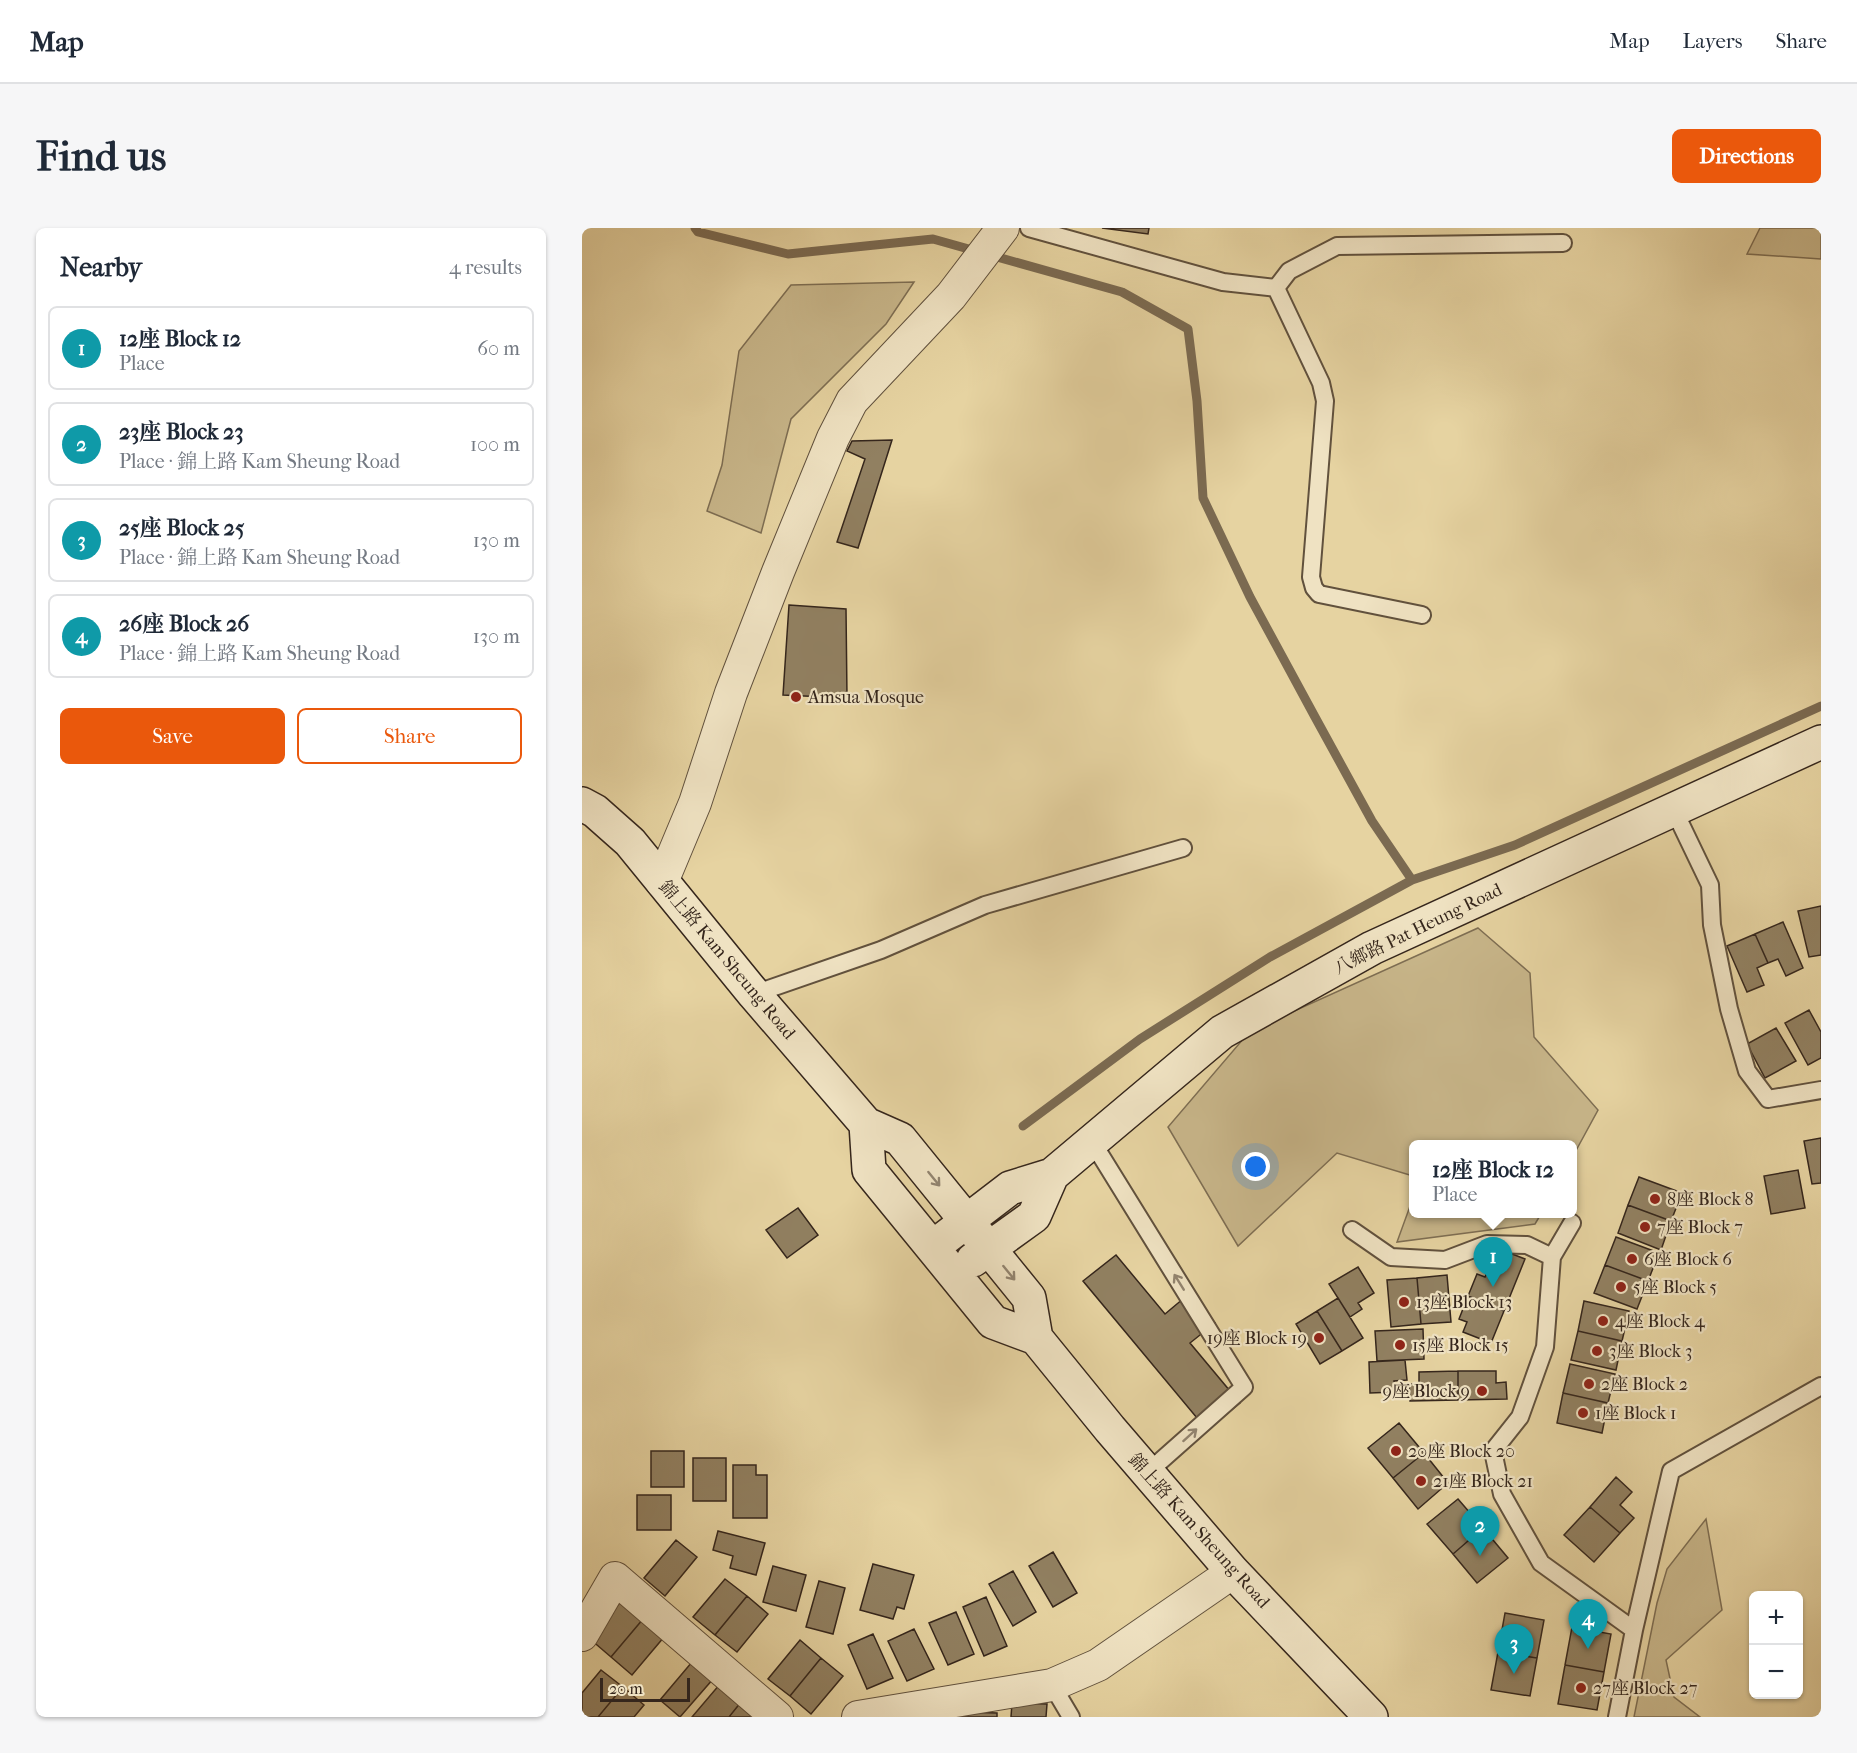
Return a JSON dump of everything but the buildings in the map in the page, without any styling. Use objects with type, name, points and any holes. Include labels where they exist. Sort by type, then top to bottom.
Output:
[{"type":"main road","name":"八鄉路 Pat Heung Road","points":[[933,1247],[1010,1188],[1052,1175],[1093,1143],[1222,1032],[1371,948],[1821,742]]},
{"type":"main road","name":"錦上路 Kam Sheung Road","points":[[582,804],[595,811],[630,842],[754,994],[866,1124],[900,1139],[1029,1298],[1036,1338],[1147,1473],[1233,1572],[1371,1717]]},
{"type":"main road","points":[[866,1124],[869,1170],[993,1322],[1036,1338]]},
{"type":"main road","name":"八鄉路 Pat Heung Road","points":[[954,1274],[1034,1216],[1052,1175]]},
{"type":"street","points":[[662,882],[695,803],[735,682],[833,438],[852,401],[951,296],[1001,232]]},
{"type":"street","points":[[858,1717],[1052,1685],[1098,1665],[1233,1572]]},
{"type":"street","points":[[582,1635],[615,1578],[777,1717]]},
{"type":"lane","points":[[1029,228],[1222,282],[1276,288]]},
{"type":"lane","points":[[1276,288],[1289,271],[1337,246],[1563,243]]},
{"type":"lane","points":[[1276,288],[1321,383],[1324,401],[1311,577],[1314,588],[1319,594],[1422,615]]},
{"type":"lane","points":[[1674,810],[1710,885],[1712,925],[1729,1009],[1747,1071],[1768,1099],[1821,1090]]},
{"type":"lane","points":[[754,994],[881,950],[985,905],[1183,848]]},
{"type":"lane","points":[[1093,1143],[1244,1387],[1147,1473]]},
{"type":"lane","points":[[1572,1223],[1552,1257],[1545,1347],[1520,1417],[1493,1451],[1502,1494],[1541,1563],[1634,1630]]},
{"type":"lane","points":[[1352,1230],[1391,1257],[1445,1260],[1487,1244],[1527,1245],[1552,1257]]},
{"type":"lane","points":[[1617,1717],[1634,1630],[1671,1472],[1821,1386]]},
{"type":"lane","points":[[1052,1685],[1071,1717]]},
{"type":"shaded area","points":[[1760,228],[1821,228],[1821,259],[1747,254]]},
{"type":"shaded area","points":[[914,282],[886,324],[791,419],[761,533],[707,511],[722,465],[739,351],[791,285]]},
{"type":"shaded area","points":[[1478,928],[1530,973],[1534,1037],[1598,1110],[1577,1149],[1577,1140],[1409,1140],[1409,1175],[1337,1153],[1238,1246],[1168,1127],[1250,1031]]},
{"type":"shaded area","points":[[1409,1209],[1409,1218],[1539,1218],[1535,1224],[1397,1242]]},
{"type":"shaded area","points":[[1706,1519],[1722,1610],[1666,1660],[1674,1697],[1700,1717],[1634,1717],[1657,1603],[1667,1569]]},
{"type":"waterway","points":[[695,228],[698,232],[788,254],[933,239],[1122,292],[1188,329],[1197,401],[1203,498],[1250,597],[1315,717],[1372,821],[1412,880]]},
{"type":"waterway","points":[[1023,1126],[1140,1039],[1270,957],[1412,880],[1515,845],[1821,706]]},
{"type":"place","name":"Amsua Mosque","points":[[796,697]]},
{"type":"place","name":"8座 Block 8","points":[[1655,1199]]},
{"type":"place","name":"7座 Block 7","points":[[1645,1227]]},
{"type":"place","name":"6座 Block 6","points":[[1632,1259]]},
{"type":"place","name":"12座 Block 12","points":[[1493,1287]]},
{"type":"place","name":"5座 Block 5","points":[[1621,1287]]},
{"type":"place","name":"13座 Block 13","points":[[1404,1302]]},
{"type":"place","name":"4座 Block 4","points":[[1603,1321]]},
{"type":"place","name":"19座 Block 19","points":[[1319,1338]]},
{"type":"place","name":"15座 Block 15","points":[[1400,1345]]},
{"type":"place","name":"3座 Block 3","points":[[1597,1351]]},
{"type":"place","name":"2座 Block 2","points":[[1589,1384]]},
{"type":"place","name":"9座 Block 9","points":[[1482,1391]]},
{"type":"place","name":"1座 Block 1","points":[[1583,1413]]},
{"type":"place","name":"20座 Block 20","points":[[1396,1451]]},
{"type":"place","name":"21座 Block 21","points":[[1421,1481]]},
{"type":"place","name":"23座 Block 23","points":[[1480,1556]]},
{"type":"place","name":"26座 Block 26","points":[[1588,1649]]},
{"type":"place","name":"25座 Block 25","points":[[1514,1674]]},
{"type":"place","name":"27座 Block 27","points":[[1581,1688]]}]
